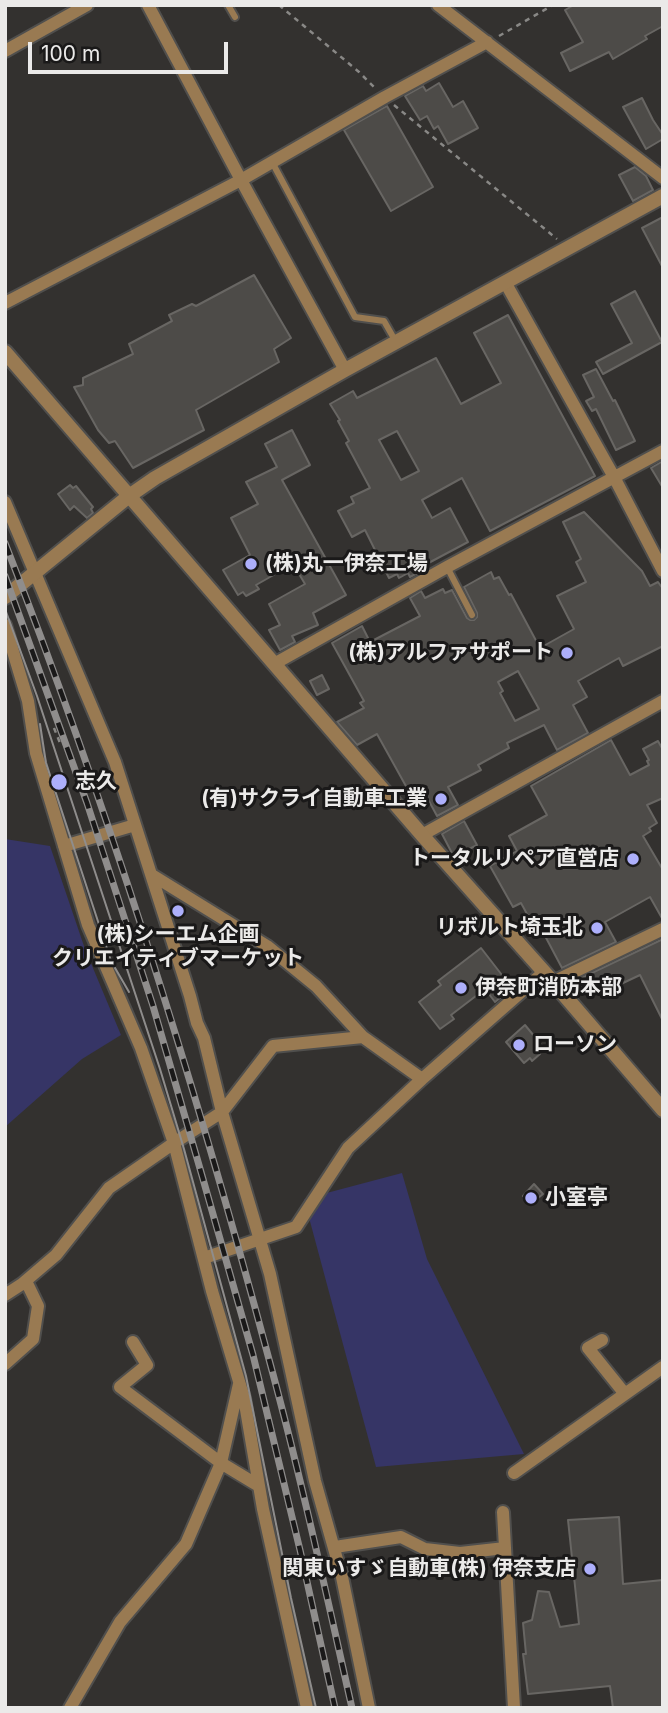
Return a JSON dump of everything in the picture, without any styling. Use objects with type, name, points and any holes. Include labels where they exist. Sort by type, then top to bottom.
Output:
[{"type":"street","points":[[148,5],[345,370]]},
{"type":"street","points":[[438,5],[663,178]]},
{"type":"street","points":[[5,51],[84,6]]},
{"type":"street","points":[[5,303],[241,180],[384,97],[486,43]]},
{"type":"street","points":[[5,597],[130,496],[186,460],[663,196]]},
{"type":"street","points":[[505,282],[663,571]]},
{"type":"street","points":[[5,352],[663,1110]]},
{"type":"street","points":[[274,664],[663,451]]},
{"type":"street","points":[[5,502],[116,762],[197,1024],[204,1038],[222,1112],[270,1274],[315,1481],[335,1547],[369,1708]]},
{"type":"street","points":[[5,625],[28,701],[36,753],[88,925],[141,1048],[174,1143],[244,1398],[278,1582],[307,1708]]},
{"type":"street","points":[[422,835],[663,701]]},
{"type":"street","points":[[64,846],[135,825]]},
{"type":"street","points":[[152,875],[267,946],[316,986],[363,1037],[422,1079]]},
{"type":"street","points":[[204,1258],[296,1227],[348,1148],[422,1079],[548,977],[663,929]]},
{"type":"street","points":[[5,1295],[56,1255],[109,1188],[222,1112],[273,1046],[363,1037]]},
{"type":"street","points":[[5,1364],[33,1339],[38,1306],[26,1281]]},
{"type":"street","points":[[602,1340],[588,1348],[625,1394]]},
{"type":"street","points":[[133,1342],[147,1365],[120,1387],[221,1463],[259,1486]]},
{"type":"street","points":[[514,1473],[663,1367]]},
{"type":"street","points":[[70,1708],[120,1622],[186,1544],[221,1463],[240,1383]]},
{"type":"street","points":[[503,1512],[514,1708]]},
{"type":"street","points":[[335,1547],[401,1537],[425,1549],[460,1553],[505,1548]]},
{"type":"lane","points":[[228,5],[234,17]]},
{"type":"lane","points":[[272,162],[355,317],[384,321],[396,343]]},
{"type":"lane","points":[[447,567],[472,615]]},
{"type":"path","points":[[279,5],[359,72],[384,97],[567,248]]},
{"type":"path","points":[[486,43],[553,5]]},
{"type":"path","points":[[54,728],[60,743]]},
{"type":"shaded area","points":[[5,839],[50,846],[85,949],[121,1035],[82,1059],[5,1127]]},
{"type":"shaded area","points":[[402,1173],[427,1259],[524,1454],[376,1467],[304,1199]]},
{"type":"building","points":[[574,5],[663,5],[663,26],[613,59],[609,52],[570,71],[561,53],[583,42],[565,10]]},
{"type":"building","points":[[439,83],[453,107],[463,101],[478,128],[448,144],[438,126],[434,129],[427,116],[420,120],[405,96],[423,86],[426,91]]},
{"type":"building","points":[[642,98],[663,135],[663,139],[646,149],[623,107]]},
{"type":"building","points":[[387,106],[433,187],[391,211],[344,130]]},
{"type":"building","points":[[635,167],[646,176],[653,190],[633,201],[619,175]]},
{"type":"building","points":[[663,217],[663,268],[642,228]]},
{"type":"building","points":[[254,275],[291,338],[274,349],[279,362],[196,410],[204,430],[133,468],[115,441],[109,443],[98,430],[74,387],[83,385],[83,378],[133,354],[129,344],[172,321],[169,315],[192,304],[196,306]]},
{"type":"building","points":[[635,291],[662,342],[603,374],[596,362],[632,343],[611,304]]},
{"type":"building","points":[[508,315],[595,476],[490,531],[462,478],[422,500],[432,518],[450,508],[468,542],[421,567],[423,570],[410,577],[408,573],[399,578],[397,574],[389,578],[365,530],[352,537],[338,511],[354,503],[351,497],[370,488],[346,443],[349,441],[330,404],[353,391],[357,398],[436,358],[461,404],[501,383],[474,333]],"holes":[[[397,431],[419,471],[401,480],[379,440]]]},
{"type":"building","points":[[596,369],[635,441],[616,450],[596,409],[592,411],[586,401],[594,397],[583,375]]},
{"type":"building","points":[[292,430],[310,465],[282,480],[346,595],[313,613],[318,625],[292,636],[295,642],[280,650],[269,630],[280,625],[269,604],[305,584],[293,564],[256,585],[259,589],[246,596],[243,592],[238,595],[223,570],[250,555],[231,518],[258,504],[246,482],[277,467],[265,444]]},
{"type":"building","points":[[663,461],[663,488],[651,468]]},
{"type":"building","points":[[70,485],[73,488],[76,486],[93,507],[93,513],[87,518],[74,506],[70,510],[58,494]]},
{"type":"building","points":[[584,512],[642,571],[650,586],[658,582],[663,589],[663,646],[623,666],[619,658],[578,681],[587,697],[573,705],[588,733],[557,750],[544,725],[507,743],[509,748],[478,765],[481,770],[448,787],[458,805],[437,816],[423,790],[412,797],[377,734],[357,745],[337,722],[364,708],[360,703],[364,701],[332,643],[362,626],[370,642],[420,616],[410,598],[421,591],[425,598],[443,589],[445,593],[452,590],[467,618],[474,620],[477,613],[464,587],[491,572],[494,579],[499,577],[509,595],[511,594],[540,648],[574,629],[557,596],[586,582],[576,562],[581,559],[563,522]],"holes":[[[518,671],[539,709],[515,721],[500,693],[503,691],[498,682]]]},
{"type":"building","points":[[322,675],[329,689],[317,695],[310,681]]},
{"type":"building","points":[[611,740],[630,775],[649,765],[643,749],[658,741],[663,750],[663,798],[647,805],[657,823],[643,836],[663,870],[663,920],[650,897],[605,922],[616,942],[562,968],[544,934],[539,936],[521,903],[513,907],[490,866],[517,851],[509,836],[547,815],[531,786]]},
{"type":"building","points":[[464,821],[477,845],[454,857],[442,834]]},
{"type":"building","points":[[663,939],[663,1021],[640,975],[604,992],[598,981],[582,989],[577,980]]},
{"type":"building","points":[[481,948],[512,988],[495,1002],[485,989],[451,1015],[454,1019],[440,1029],[419,1002],[441,985],[438,981]]},
{"type":"building","points":[[525,1025],[544,1048],[532,1061],[530,1058],[524,1063],[506,1042]]},
{"type":"building","points":[[534,1184],[543,1194],[531,1204],[523,1196]]},
{"type":"building","points":[[619,1517],[623,1584],[663,1580],[663,1708],[613,1708],[610,1686],[528,1694],[523,1654],[526,1654],[523,1623],[532,1620],[538,1591],[549,1592],[560,1627],[579,1624],[568,1520]]},
{"type":"tram line","points":[[5,609],[37,696],[184,1149],[246,1376],[316,1708]]},
{"type":"tram line","points":[[40,724],[46,763],[111,961],[129,992]]},
{"type":"railway","points":[[5,543],[115,847],[212,1156],[281,1406],[352,1708]]},
{"type":"railway","points":[[5,576],[87,803],[153,1006],[253,1355],[335,1708]]},
{"type":"place","name":"(株)丸一伊奈工場","points":[[251,564]]},
{"type":"place","name":"(株)アルファサポート","points":[[567,653]]},
{"type":"place","name":"志久","points":[[59,782]]},
{"type":"place","name":"(有)サクライ自動車工業","points":[[441,799]]},
{"type":"place","name":"トータルリペア直営店","points":[[633,859]]},
{"type":"place","name":"(株)シーエム企画 クリエイティブマーケット","points":[[178,911]]},
{"type":"place","name":"リボルト埼玉北","points":[[597,928]]},
{"type":"place","name":"伊奈町消防本部","points":[[461,988]]},
{"type":"place","name":"ローソン","points":[[519,1045]]},
{"type":"place","name":"小室亭","points":[[531,1198]]},
{"type":"place","name":"関東いすゞ自動車(株) 伊奈支店","points":[[590,1569]]}]
